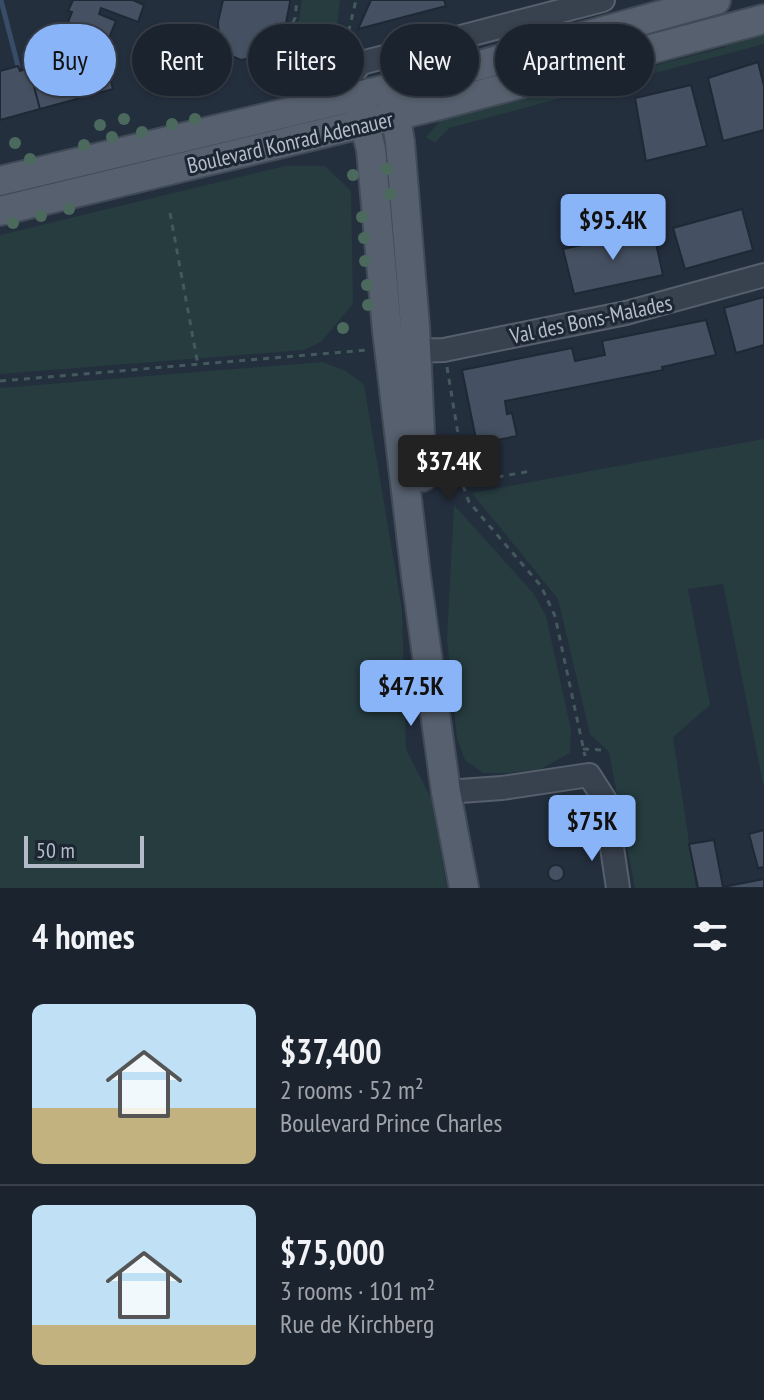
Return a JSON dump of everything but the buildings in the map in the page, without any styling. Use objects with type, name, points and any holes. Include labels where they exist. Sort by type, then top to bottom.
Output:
[{"type":"main road","name":"Boulevard Konrad Adenauer","points":[[479,63],[716,0]]},
{"type":"main road","name":"Boulevard Konrad Adenauer","points":[[0,211],[397,116],[764,19]]},
{"type":"main road","name":"Boulevard Konrad Adenauer","points":[[0,181],[353,96]]},
{"type":"main road","points":[[357,96],[371,149],[402,352],[427,575],[428,657],[446,792],[464,888]]},
{"type":"main road","points":[[392,96],[397,116],[402,352]]},
{"type":"street","points":[[364,62],[603,0]]},
{"type":"street","name":"Val des Bons-Malades","points":[[402,352],[444,350],[626,313],[764,275]]},
{"type":"street","points":[[446,792],[502,788],[589,775],[605,800],[618,888]]},
{"type":"path","points":[[292,24],[297,0]]},
{"type":"path","points":[[350,24],[356,0]]},
{"type":"path","points":[[176,24],[180,21]]},
{"type":"path","points":[[170,213],[198,365]]},
{"type":"path","points":[[0,381],[376,349],[402,352]]},
{"type":"path","points":[[444,350],[460,446],[462,483],[469,502],[541,586],[555,616],[589,775]]},
{"type":"path","points":[[462,483],[532,471]]},
{"type":"path","points":[[583,749],[603,750]]},
{"type":"green space","points":[[302,0],[340,0],[337,24],[297,24]]},
{"type":"green space","points":[[764,31],[764,44],[654,73],[654,66],[726,47],[725,41]]},
{"type":"green space","points":[[537,96],[569,96],[449,128],[435,143],[426,137],[440,121]]},
{"type":"green space","points":[[285,166],[325,166],[351,191],[353,304],[321,342],[304,350],[0,374],[0,235]]},
{"type":"green space","points":[[322,362],[346,371],[364,385],[402,609],[406,749],[431,798],[447,888],[0,888],[0,388]]},
{"type":"green space","points":[[764,439],[764,788],[723,584],[688,589],[710,705],[673,737],[696,888],[635,888],[609,752],[590,734],[558,599],[472,493]]},
{"type":"green space","points":[[454,505],[534,594],[546,616],[571,730],[570,753],[541,769],[483,773],[465,760],[457,738],[447,639]]},
{"type":"waterway","points":[[1,0],[18,66]]}]
